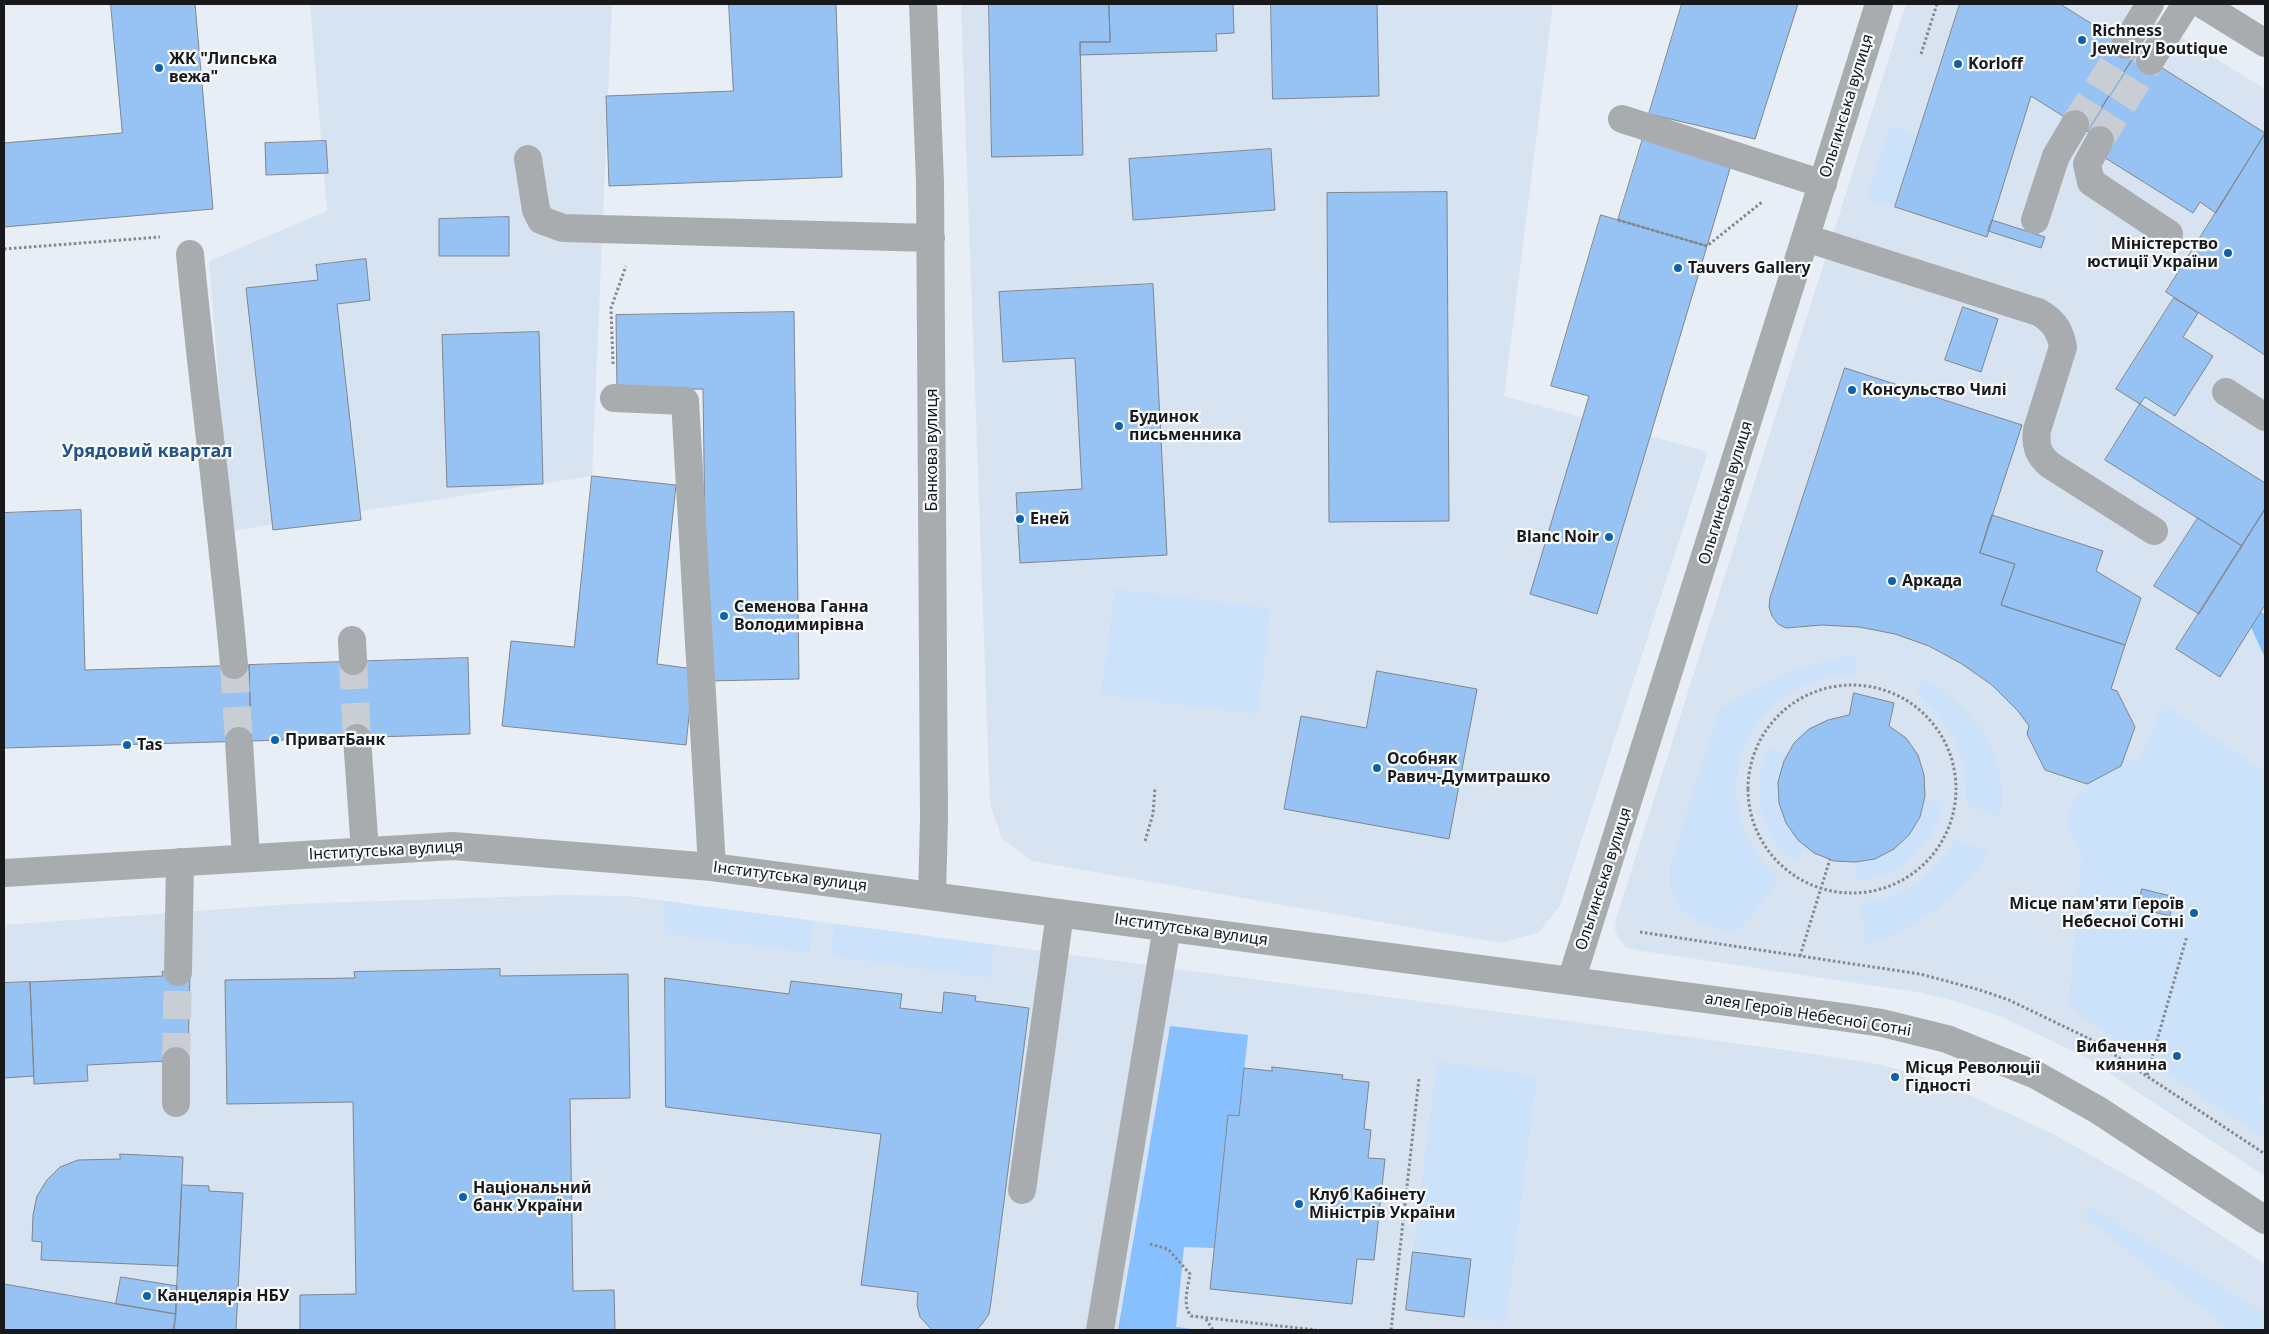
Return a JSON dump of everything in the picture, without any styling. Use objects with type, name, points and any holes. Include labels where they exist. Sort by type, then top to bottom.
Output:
[{"type":"street","name":"Банкова вулиця","points":[[923,4],[930,238],[934,819],[932,896]]},
{"type":"street","name":"Ольгинська вулиця","points":[[1571,981],[1879,4]]},
{"type":"street","points":[[2125,45],[2150,4]]},
{"type":"street","points":[[2150,61],[2186,4]]},
{"type":"street","points":[[2202,4],[2265,43]]},
{"type":"street","points":[[1622,119],[1823,184]]},
{"type":"street","points":[[2035,220],[2056,156],[2075,124]]},
{"type":"street","points":[[2100,140],[2087,164],[2091,182],[2169,234]]},
{"type":"street","points":[[528,159],[536,210],[541,220],[563,228],[930,238]]},
{"type":"street","points":[[1806,238],[2038,312],[2048,318],[2061,336],[2063,347],[2037,430],[2038,450],[2043,459],[2050,465],[2154,531]]},
{"type":"street","points":[[190,254],[204,400],[224,552],[234,665]]},
{"type":"street","points":[[2226,392],[2265,417]]},
{"type":"street","points":[[614,398],[685,400],[712,866]]},
{"type":"street","points":[[357,738],[365,851]]},
{"type":"street","points":[[239,741],[246,858]]},
{"type":"street","name":"Інститутська вулиця","points":[[4,873],[453,846],[712,866],[1571,981]]},
{"type":"street","points":[[178,972],[180,862]]},
{"type":"street","points":[[1022,1190],[1060,913]]},
{"type":"street","points":[[1100,1330],[1168,927]]},
{"type":"street","name":"алея Героїв Небесної Сотні","points":[[1571,981],[1849,1018],[1947,1040],[2010,1063],[2070,1093],[2265,1220]]},
{"type":"street","points":[[176,1061],[176,1103]]},
{"type":"path","points":[[1921,54],[1937,4]]},
{"type":"path","points":[[1618,220],[1707,246],[1764,200]]},
{"type":"path","points":[[614,398],[611,308],[639,230]]},
{"type":"path","points":[[4,249],[165,237]]},
{"type":"path","points":[[1854,684],[1879,688],[1903,697],[1923,712],[1939,732],[1951,754],[1956,778],[1956,804],[1949,828],[1937,851],[1919,869],[1898,883],[1875,891],[1849,894],[1821,888],[1801,880],[1780,866],[1764,847],[1753,824],[1747,799],[1748,774],[1755,750],[1767,728],[1784,709],[1805,696],[1829,687],[1854,684]]},
{"type":"path","points":[[1145,841],[1153,814],[1155,788]]},
{"type":"path","points":[[1800,956],[1830,859]]},
{"type":"path","points":[[2147,1075],[2188,936]]},
{"type":"path","points":[[1391,1330],[1419,1078]]},
{"type":"path","points":[[1115,1240],[1159,1245],[1168,1248],[1190,1274],[1187,1311],[1191,1316],[1316,1330]]},
{"type":"path","points":[[1206,1319],[1213,1330]]},
{"type":"shaded area","points":[[310,4],[612,4],[592,476],[231,531],[209,261],[327,211]]},
{"type":"shaded area","points":[[961,4],[1553,4],[1504,396],[1708,452],[1560,906],[1538,933],[1500,943],[1032,861],[1002,839],[990,804]]},
{"type":"shaded area","points":[[1906,4],[2128,4],[2265,89],[2265,1176],[2083,1056],[2002,1017],[1945,998],[1916,992],[1636,950],[1626,947],[1619,939],[1615,930],[1616,919]]},
{"type":"shaded area","points":[[1890,126],[1918,135],[1895,207],[1867,199]]},
{"type":"shaded area","points":[[1115,589],[1271,608],[1258,714],[1101,695]]},
{"type":"shaded area","points":[[2261,612],[2265,614],[2265,658],[2251,627]]},
{"type":"shaded area","points":[[1857,656],[1856,673],[1817,680],[1785,697],[1760,721],[1744,750],[1737,782],[1740,816],[1754,849],[1780,879],[1740,929],[1733,931],[1723,930],[1701,923],[1684,911],[1677,904],[1673,896],[1670,887],[1671,863],[1719,709],[1768,682],[1803,668],[1838,658]]},
{"type":"shaded area","points":[[1921,678],[1940,688],[1957,702],[1972,717],[1984,735],[1994,754],[2000,774],[2002,795],[2000,817],[1966,804],[1966,787],[1961,756],[1950,730],[1918,694]]},
{"type":"shaded area","points":[[2164,704],[2265,771],[2263,784],[2265,785],[2265,1086],[2261,1102],[2265,1105],[2265,1139],[2077,1013],[2069,1002],[2082,854],[2066,826],[2068,810],[2076,797],[2089,789],[2087,784],[2121,766],[2124,759],[2138,762]]},
{"type":"shaded area","points":[[1770,747],[1786,755],[1778,782],[1806,846],[1794,861],[1782,851],[1773,838],[1765,824],[1761,809],[1760,777]]},
{"type":"shaded area","points":[[1924,800],[1944,802],[1932,832],[1914,856],[1902,866],[1889,873],[1857,881],[1855,862],[1881,855],[1900,843],[1915,825]]},
{"type":"shaded area","points":[[1955,839],[1989,852],[1963,886],[1936,910],[1904,929],[1866,946],[1861,904],[1891,896],[1916,884],[1937,865]]},
{"type":"shaded area","points":[[562,895],[628,896],[1786,1050],[1878,1064],[1949,1086],[2053,1134],[2149,1188],[2265,1264],[2265,1330],[4,1330],[4,925],[293,904]]},
{"type":"shaded area","points":[[664,901],[814,921],[809,953],[665,934]]},
{"type":"shaded area","points":[[835,924],[994,945],[990,978],[830,956]]},
{"type":"shaded area","points":[[1170,1026],[1248,1035],[1239,1116],[1228,1115],[1214,1248],[1184,1247],[1176,1327],[1200,1330],[1118,1330]]},
{"type":"shaded area","points":[[1437,1061],[1537,1076],[1506,1322],[1464,1317],[1471,1259],[1413,1252]]},
{"type":"shaded area","points":[[2090,1207],[2265,1313],[2265,1330],[2230,1330],[2084,1217]]},
{"type":"building","name":"ЖК \"Липська вежа\"","points":[[111,4],[195,4],[213,209],[4,227],[4,143],[122,133]]},
{"type":"building","points":[[729,4],[836,4],[842,177],[609,186],[606,96],[733,91]]},
{"type":"building","points":[[989,4],[1109,4],[1110,42],[1080,42],[1083,155],[992,157]]},
{"type":"building","points":[[1109,4],[1233,4],[1234,33],[1216,34],[1217,51],[1080,55],[1080,42],[1110,42]]},
{"type":"building","points":[[1271,4],[1377,4],[1379,96],[1273,99]]},
{"type":"building","points":[[1682,4],[1798,4],[1755,139],[1649,114]]},
{"type":"building","points":[[1960,4],[2060,4],[2137,52],[2087,131],[2031,96],[1987,237],[1895,207]]},
{"type":"building","points":[[2137,52],[2265,133],[2216,213],[2200,202],[2193,213],[2099,154],[2106,143],[2087,131]]},
{"type":"building","name":"Міністерство юстиції України","points":[[2265,134],[2265,355],[2166,292]]},
{"type":"building","points":[[1644,135],[1732,162],[1707,246],[1618,220]]},
{"type":"building","points":[[326,141],[328,173],[266,175],[265,143]]},
{"type":"building","points":[[1271,149],[1275,210],[1133,220],[1129,159]]},
{"type":"building","points":[[1447,192],[1449,521],[1329,522],[1327,193]]},
{"type":"building","points":[[1601,215],[1707,246],[1597,614],[1530,594],[1589,396],[1551,386]]},
{"type":"building","points":[[509,217],[509,256],[439,256],[439,219]]},
{"type":"building","points":[[1992,220],[2045,237],[2041,248],[1988,231]]},
{"type":"building","points":[[366,259],[370,300],[337,304],[361,520],[273,530],[246,288],[318,280],[316,265]]},
{"type":"building","name":"Будинок письменника","points":[[1153,284],[1167,555],[1020,563],[1016,493],[1082,489],[1075,358],[1003,362],[999,292]]},
{"type":"building","points":[[2174,298],[2198,313],[2183,337],[2213,356],[2175,416],[2145,397],[2140,404],[2116,389]]},
{"type":"building","points":[[1963,307],[1998,319],[1981,372],[1945,360]]},
{"type":"building","points":[[794,312],[799,679],[707,681],[703,389],[617,390],[616,315]]},
{"type":"building","points":[[539,332],[543,484],[447,487],[442,335]]},
{"type":"building","name":"Аркада","points":[[1845,368],[2022,425],[1980,553],[2015,564],[2001,605],[2125,645],[2111,689],[2117,691],[2135,727],[2121,766],[2087,784],[2045,770],[2027,734],[2029,726],[2018,711],[1992,685],[1962,664],[1929,646],[1895,634],[1859,627],[1822,625],[1786,628],[1778,624],[1772,616],[1769,607],[1770,598]]},
{"type":"building","points":[[2140,404],[2265,483],[2265,509],[2242,546],[2105,460]]},
{"type":"building","points":[[592,476],[676,485],[657,664],[694,669],[686,745],[502,726],[511,641],[574,647]]},
{"type":"building","points":[[2265,509],[2265,605],[2220,677],[2176,649]]},
{"type":"building","points":[[81,510],[85,670],[249,665],[251,741],[4,748],[4,513]]},
{"type":"building","points":[[1992,515],[2103,551],[2096,571],[2141,598],[2125,645],[2001,605],[2015,564],[1980,553]]},
{"type":"building","points":[[2198,518],[2242,546],[2199,614],[2154,586]]},
{"type":"building","points":[[468,658],[470,734],[251,741],[249,665]]},
{"type":"building","name":"Особняк Равич-Думитрашко","points":[[1377,671],[1477,689],[1449,839],[1284,809],[1301,716],[1366,728]]},
{"type":"building","points":[[1854,693],[1894,703],[1889,726],[1906,738],[1918,755],[1924,775],[1925,796],[1920,817],[1909,835],[1894,849],[1875,859],[1855,862],[1834,861],[1814,853],[1798,840],[1786,823],[1779,803],[1778,782],[1784,761],[1794,743],[1809,729],[1828,720],[1849,715]]},
{"type":"building","points":[[2142,889],[2175,897],[2170,916],[2138,908]]},
{"type":"building","name":"Національний банк України","points":[[500,969],[500,976],[628,974],[630,1098],[570,1099],[573,1291],[614,1290],[615,1330],[300,1330],[300,1295],[356,1294],[353,1102],[227,1104],[225,980],[355,978],[354,972]]},
{"type":"building","points":[[190,971],[188,1060],[87,1065],[88,1081],[34,1084],[30,982],[163,976],[162,972]]},
{"type":"building","points":[[665,978],[789,994],[791,981],[902,994],[900,1008],[942,1013],[944,992],[976,996],[975,1001],[1029,1008],[991,1302],[989,1314],[976,1330],[932,1330],[920,1317],[917,1305],[918,1292],[861,1285],[881,1134],[666,1107]]},
{"type":"building","points":[[30,982],[34,1076],[4,1078],[4,983]]},
{"type":"building","name":"Клуб Кабінету Міністрів України","points":[[1272,1067],[1343,1075],[1342,1079],[1369,1082],[1364,1129],[1371,1130],[1368,1158],[1385,1159],[1374,1260],[1357,1259],[1352,1304],[1210,1289],[1228,1115],[1239,1116],[1244,1068],[1272,1071]]},
{"type":"building","points":[[120,1154],[183,1157],[178,1266],[41,1260],[42,1242],[32,1241],[33,1215],[37,1196],[47,1180],[60,1167],[78,1160],[120,1159]]},
{"type":"building","points":[[182,1185],[209,1186],[209,1191],[243,1193],[236,1330],[175,1330]]},
{"type":"building","points":[[1413,1252],[1471,1259],[1464,1317],[1406,1310]]},
{"type":"building","points":[[121,1277],[177,1286],[176,1314],[116,1304]]},
{"type":"building","points":[[4,1284],[176,1314],[173,1330],[4,1330]]},
{"type":"tunnel","points":[[2075,124],[2125,45]]},
{"type":"tunnel","points":[[2100,140],[2150,61]]},
{"type":"tunnel","points":[[353,661],[357,738]]},
{"type":"tunnel","points":[[234,665],[239,741]]},
{"type":"tunnel","points":[[176,1061],[178,972]]},
{"type":"place","name":"Richness Jewelry Boutique","points":[[2082,40]]},
{"type":"place","name":"Korloff","points":[[1958,64]]},
{"type":"place","name":"ЖК \"Липська вежа\"","points":[[159,68]]},
{"type":"place","name":"Міністерство юстиції України","points":[[2228,253]]},
{"type":"place","name":"Tauvers Gallery","points":[[1678,268]]},
{"type":"place","name":"Консульство Чилі","points":[[1852,390]]},
{"type":"place","name":"Будинок письменника","points":[[1119,426]]},
{"type":"place","name":"Еней","points":[[1020,519]]},
{"type":"place","name":"Blanc Noir","points":[[1609,537]]},
{"type":"place","name":"Аркада","points":[[1892,581]]},
{"type":"place","name":"Семенова Ганна Володимирівна","points":[[724,616]]},
{"type":"place","name":"ПриватБанк","points":[[275,740]]},
{"type":"place","name":"Tas","points":[[127,745]]},
{"type":"place","name":"Особняк Равич-Думитрашко","points":[[1377,768]]},
{"type":"place","name":"Місце пам'яти Героїв Небесної Сотні","points":[[2194,913]]},
{"type":"place","name":"Вибачення киянина","points":[[2177,1056]]},
{"type":"place","name":"Місця Революції Гідності","points":[[1895,1077]]},
{"type":"place","name":"Національний банк України","points":[[463,1197]]},
{"type":"place","name":"Клуб Кабінету Міністрів України","points":[[1299,1204]]},
{"type":"place","name":"Канцелярія НБУ","points":[[147,1296]]},
{"type":"district","name":"Урядовий квартал","points":[[147,452]]}]
